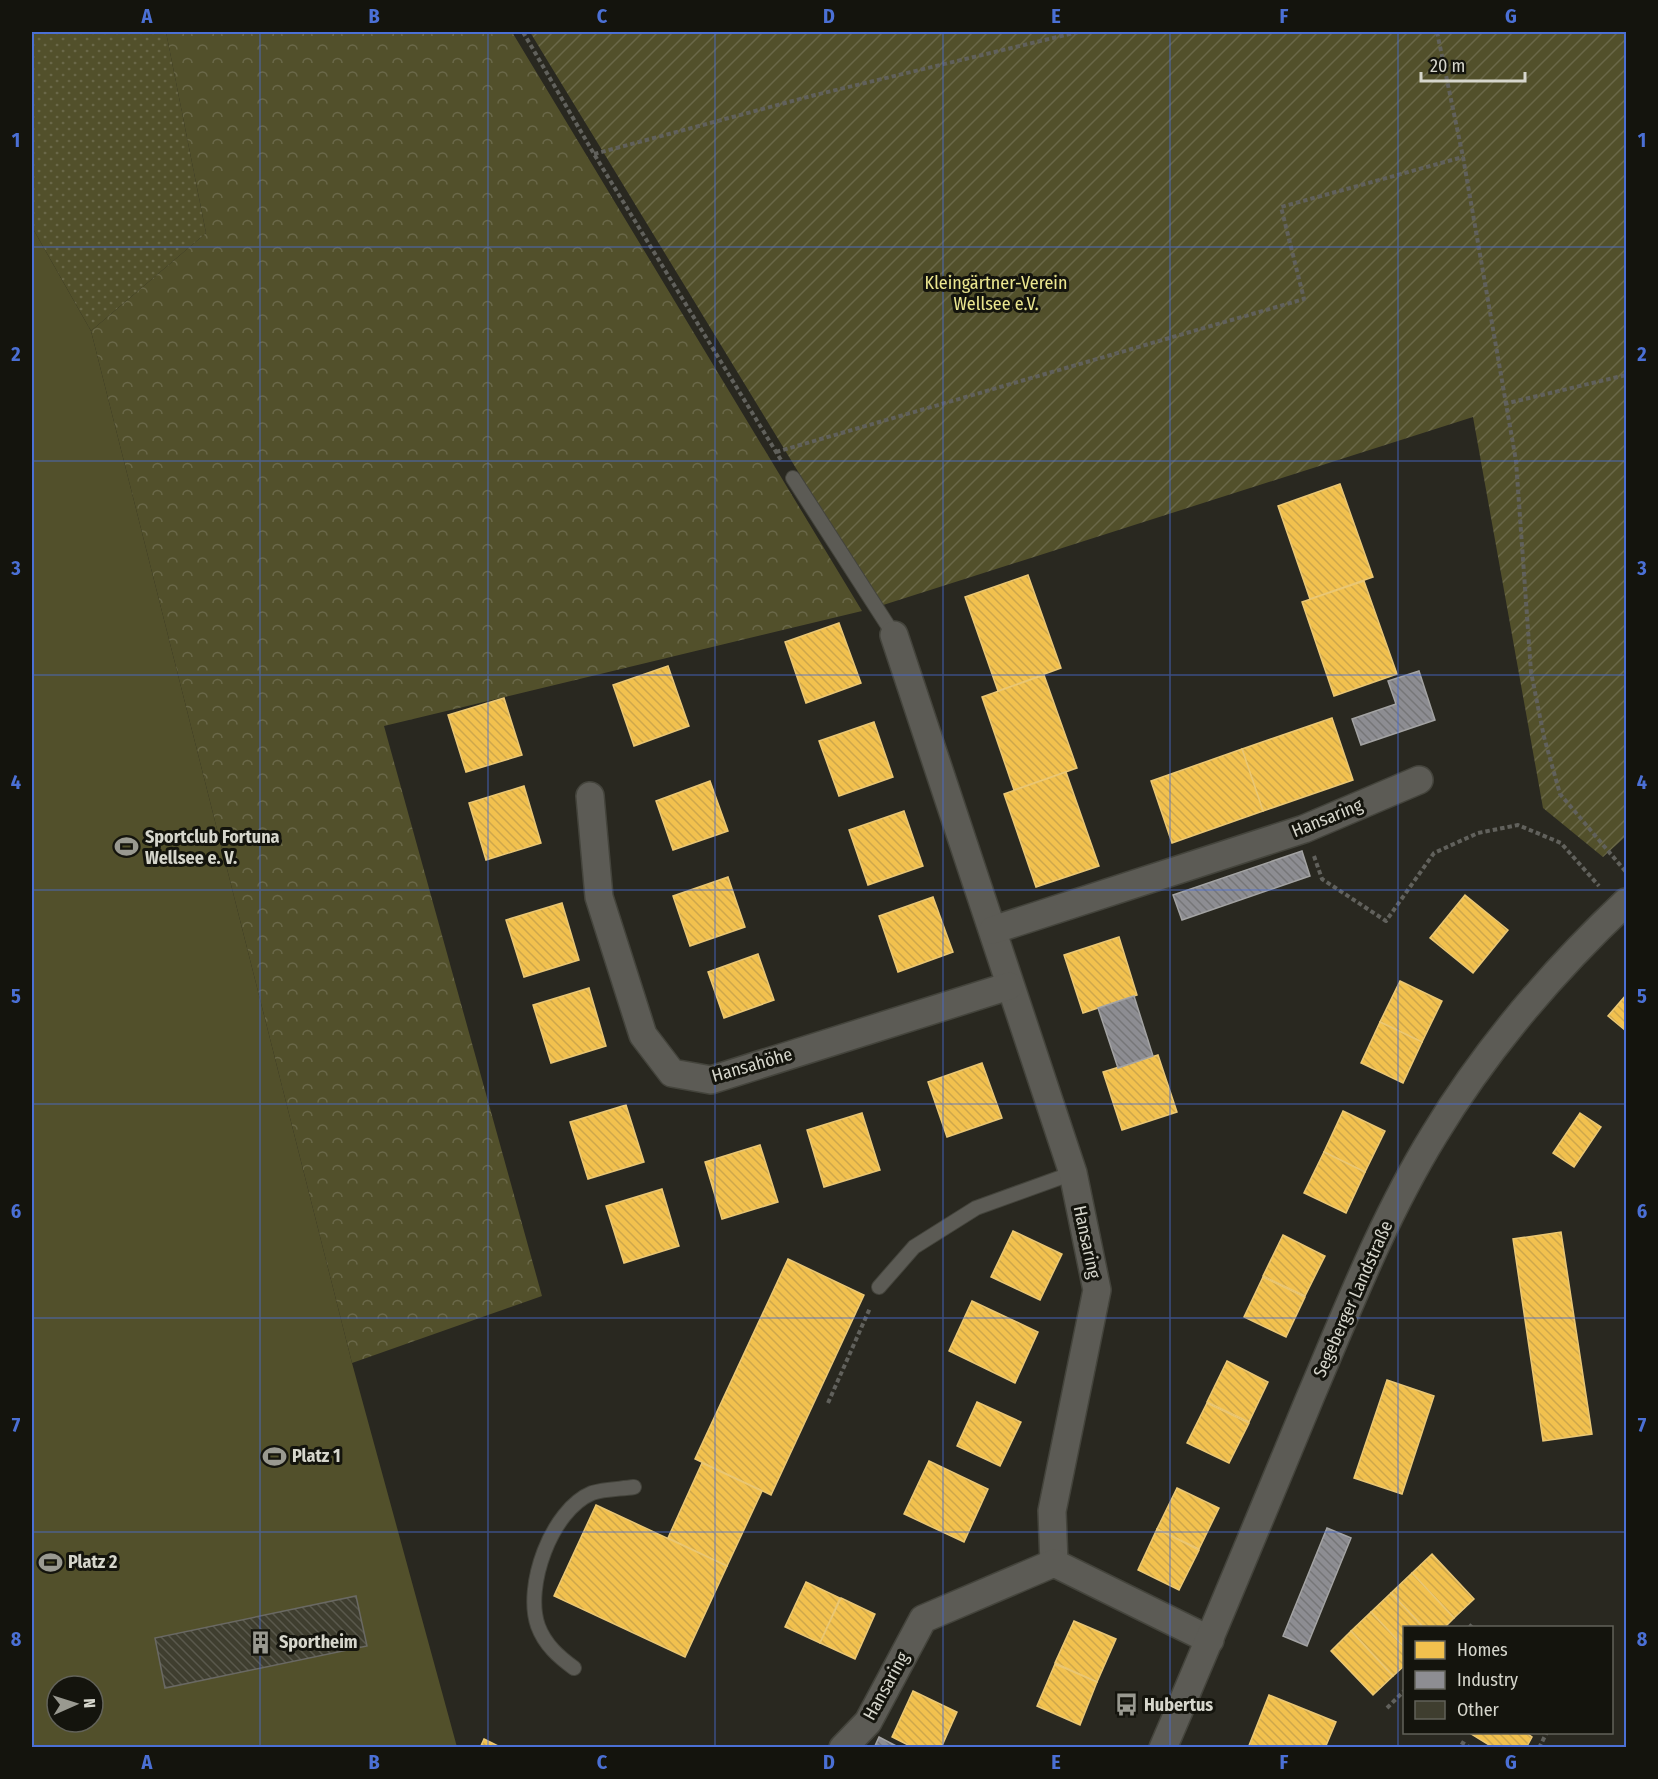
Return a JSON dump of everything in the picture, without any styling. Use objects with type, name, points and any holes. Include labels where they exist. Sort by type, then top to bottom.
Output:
[{"type":"street","name":"Hansaring","points":[[843,1748],[868,1722],[922,1619],[1054,1563],[1052,1511],[1097,1290],[1072,1173],[894,635]]},
{"type":"street","name":"Hansaring","points":[[993,930],[1304,829],[1419,780]]},
{"type":"street","name":"Hansahöhe","points":[[590,796],[599,897],[643,1035],[672,1073],[711,1080],[1009,986]]},
{"type":"street","name":"Segeberger Landstraße","points":[[1163,1748],[1343,1320],[1392,1211],[1433,1135],[1481,1065],[1566,961],[1623,905]]},
{"type":"street","points":[[1054,1563],[1210,1640]]},
{"type":"lane","points":[[793,478],[894,635]]},
{"type":"lane","points":[[879,1287],[915,1247],[976,1208],[1072,1173]]},
{"type":"lane","points":[[574,1668],[555,1653],[538,1627],[533,1595],[543,1551],[568,1511],[592,1493],[634,1487]]},
{"type":"path","points":[[523,32],[594,154],[793,478]]},
{"type":"path","points":[[594,154],[815,95],[1078,32]]},
{"type":"path","points":[[1437,32],[1463,157],[1504,404],[1516,461],[1531,672],[1544,737],[1560,794],[1626,872]]},
{"type":"path","points":[[776,452],[1304,299],[1281,207],[1463,157]]},
{"type":"path","points":[[1504,404],[1626,375]]},
{"type":"path","points":[[1304,829],[1322,879],[1386,921],[1434,853],[1478,833],[1518,825],[1561,843],[1623,905]]},
{"type":"path","points":[[828,1403],[879,1287]]},
{"type":"path","points":[[1387,1708],[1403,1692]]},
{"type":"path","points":[[1539,1748],[1546,1734]]},
{"type":"path","points":[[1461,1742],[1471,1748]]},
{"type":"green space","points":[[32,32],[166,32],[206,233],[91,331],[32,227]]},
{"type":"green space","points":[[166,32],[512,32],[862,611],[384,726],[542,1296],[352,1363],[91,331],[206,233]]},
{"type":"green space","name":"Kleingärtner-Verein Wellsee e.V.","points":[[530,32],[1626,32],[1626,836],[1603,857],[1543,808],[1473,417],[880,606]]},
{"type":"green space","name":"Sportclub Fortuna Wellsee e. V.","points":[[32,227],[91,331],[352,1363],[457,1747],[32,1747]]},
{"type":"building: Homes","points":[[1340,484],[1373,577],[1310,599],[1278,506]]},
{"type":"building: Homes","points":[[1028,575],[1061,668],[998,691],[965,597]]},
{"type":"building: Homes","points":[[1364,581],[1397,674],[1334,696],[1302,602]]},
{"type":"building: Homes","points":[[839,623],[861,683],[806,703],[785,642]]},
{"type":"building: Homes","points":[[668,666],[689,726],[634,746],[613,685]]},
{"type":"building: Homes","points":[[1044,675],[1077,768],[1014,790],[982,697]]},
{"type":"building: Homes","points":[[504,698],[522,755],[466,772],[448,715]]},
{"type":"building: Homes","points":[[1332,718],[1353,780],[1263,811],[1242,749]]},
{"type":"building: Homes","points":[[874,722],[893,777],[839,796],[819,741]]},
{"type":"building: Homes","points":[[1242,749],[1263,811],[1172,843],[1151,781]]},
{"type":"building: Homes","points":[[1066,772],[1099,866],[1036,887],[1004,794]]},
{"type":"building: Homes","points":[[710,781],[728,831],[673,850],[656,801]]},
{"type":"building: Homes","points":[[524,786],[541,843],[486,860],[469,803]]},
{"type":"building: Homes","points":[[904,811],[923,866],[868,885],[849,830]]},
{"type":"building: Homes","points":[[728,877],[745,927],[690,946],[673,896]]},
{"type":"building: Homes","points":[[1465,895],[1508,930],[1473,973],[1430,938]]},
{"type":"building: Homes","points":[[933,897],[953,952],[898,972],[879,916]]},
{"type":"building: Homes","points":[[562,903],[579,960],[524,977],[506,920]]},
{"type":"building: Homes","points":[[1119,937],[1137,995],[1083,1013],[1064,955]]},
{"type":"building: Homes","points":[[758,954],[774,1000],[724,1018],[708,972]]},
{"type":"building: Homes","points":[[1400,981],[1442,1001],[1422,1042],[1380,1022]]},
{"type":"building: Homes","points":[[589,988],[606,1046],[551,1063],[533,1005]]},
{"type":"building: Homes","points":[[1626,995],[1626,1031],[1608,1016]]},
{"type":"building: Homes","points":[[1380,1022],[1422,1042],[1403,1083],[1361,1063]]},
{"type":"building: Homes","points":[[1158,1055],[1177,1112],[1122,1130],[1103,1072]]},
{"type":"building: Homes","points":[[982,1063],[1002,1118],[947,1137],[928,1082]]},
{"type":"building: Homes","points":[[626,1105],[644,1162],[588,1179],[570,1122]]},
{"type":"building: Homes","points":[[1343,1111],[1385,1131],[1365,1172],[1324,1152]]},
{"type":"building: Homes","points":[[862,1113],[880,1170],[824,1187],[807,1130]]},
{"type":"building: Homes","points":[[1580,1113],[1601,1127],[1574,1167],[1553,1153]]},
{"type":"building: Homes","points":[[760,1145],[778,1202],[722,1219],[705,1162]]},
{"type":"building: Homes","points":[[1324,1152],[1365,1172],[1346,1213],[1304,1193]]},
{"type":"building: Homes","points":[[662,1189],[679,1246],[624,1263],[606,1206]]},
{"type":"building: Homes","points":[[1013,1231],[1062,1254],[1040,1300],[991,1277]]},
{"type":"building: Homes","points":[[1561,1232],[1592,1434],[1543,1441],[1513,1239]]},
{"type":"building: Homes","points":[[1283,1235],[1325,1256],[1305,1296],[1263,1276]]},
{"type":"building: Homes","points":[[788,1259],[864,1295],[771,1495],[695,1459]]},
{"type":"building: Homes","points":[[1263,1277],[1305,1297],[1286,1337],[1244,1317]]},
{"type":"building: Homes","points":[[972,1301],[1038,1332],[1015,1383],[949,1351]]},
{"type":"building: Homes","points":[[1227,1361],[1268,1382],[1249,1422],[1207,1402]]},
{"type":"building: Homes","points":[[1387,1380],[1434,1396],[1402,1494],[1354,1478]]},
{"type":"building: Homes","points":[[977,1402],[1021,1422],[1000,1466],[957,1446]]},
{"type":"building: Homes","points":[[1207,1403],[1249,1423],[1229,1463],[1187,1443]]},
{"type":"building: Homes","points":[[929,1461],[988,1489],[964,1542],[904,1514]]},
{"type":"building: Homes","points":[[702,1463],[762,1491],[727,1566],[668,1538]]},
{"type":"building: Homes","points":[[1177,1488],[1219,1508],[1199,1549],[1157,1529]]},
{"type":"building: Homes","points":[[596,1505],[727,1566],[685,1657],[554,1596]]},
{"type":"building: Homes","points":[[1157,1529],[1199,1550],[1179,1590],[1138,1570]]},
{"type":"building: Homes","points":[[1432,1554],[1474,1599],[1454,1618],[1412,1573]]},
{"type":"building: Homes","points":[[1412,1573],[1454,1618],[1446,1626],[1422,1626],[1391,1593]]},
{"type":"building: Homes","points":[[806,1582],[840,1598],[820,1643],[785,1627]]},
{"type":"building: Homes","points":[[1391,1593],[1422,1626],[1403,1626],[1403,1646],[1371,1612]]},
{"type":"building: Homes","points":[[841,1598],[875,1614],[855,1659],[820,1643]]},
{"type":"building: Homes","points":[[1371,1612],[1403,1646],[1403,1667],[1393,1676],[1351,1631]]},
{"type":"building: Homes","points":[[1074,1621],[1116,1639],[1097,1682],[1055,1663]]},
{"type":"building: Homes","points":[[1351,1631],[1393,1676],[1373,1695],[1331,1651]]},
{"type":"building: Homes","points":[[1055,1664],[1097,1682],[1080,1725],[1037,1706]]},
{"type":"building: Homes","points":[[913,1691],[957,1712],[941,1748],[914,1748],[892,1737]]},
{"type":"building: Homes","points":[[1269,1695],[1336,1722],[1325,1748],[1248,1748]]},
{"type":"building: Homes","points":[[1471,1734],[1528,1734],[1532,1737],[1526,1748],[1494,1748]]},
{"type":"building: Homes","points":[[484,1739],[502,1748],[480,1748]]},
{"type":"building: Industry","points":[[1419,671],[1435,720],[1361,745],[1352,719],[1396,704],[1388,681]]},
{"type":"building: Industry","points":[[1302,851],[1310,876],[1182,920],[1173,895]]},
{"type":"building: Industry","points":[[1134,996],[1153,1056],[1118,1068],[1098,1008]]},
{"type":"building: Industry","points":[[1327,1528],[1351,1538],[1307,1646],[1283,1636]]},
{"type":"building: Industry","points":[[879,1737],[900,1748],[874,1748]]},
{"type":"building: Other","name":"Sportheim","points":[[356,1596],[367,1646],[165,1688],[155,1638]]},
{"type":"place","name":"Sportclub Fortuna Wellsee e. V.","points":[[127,847]]},
{"type":"place","name":"Platz 1","points":[[274,1456]]},
{"type":"place","name":"Platz 2","points":[[50,1562]]},
{"type":"place","name":"Sportheim","points":[[261,1642]]},
{"type":"place","name":"Hubertus","points":[[1126,1705]]}]
